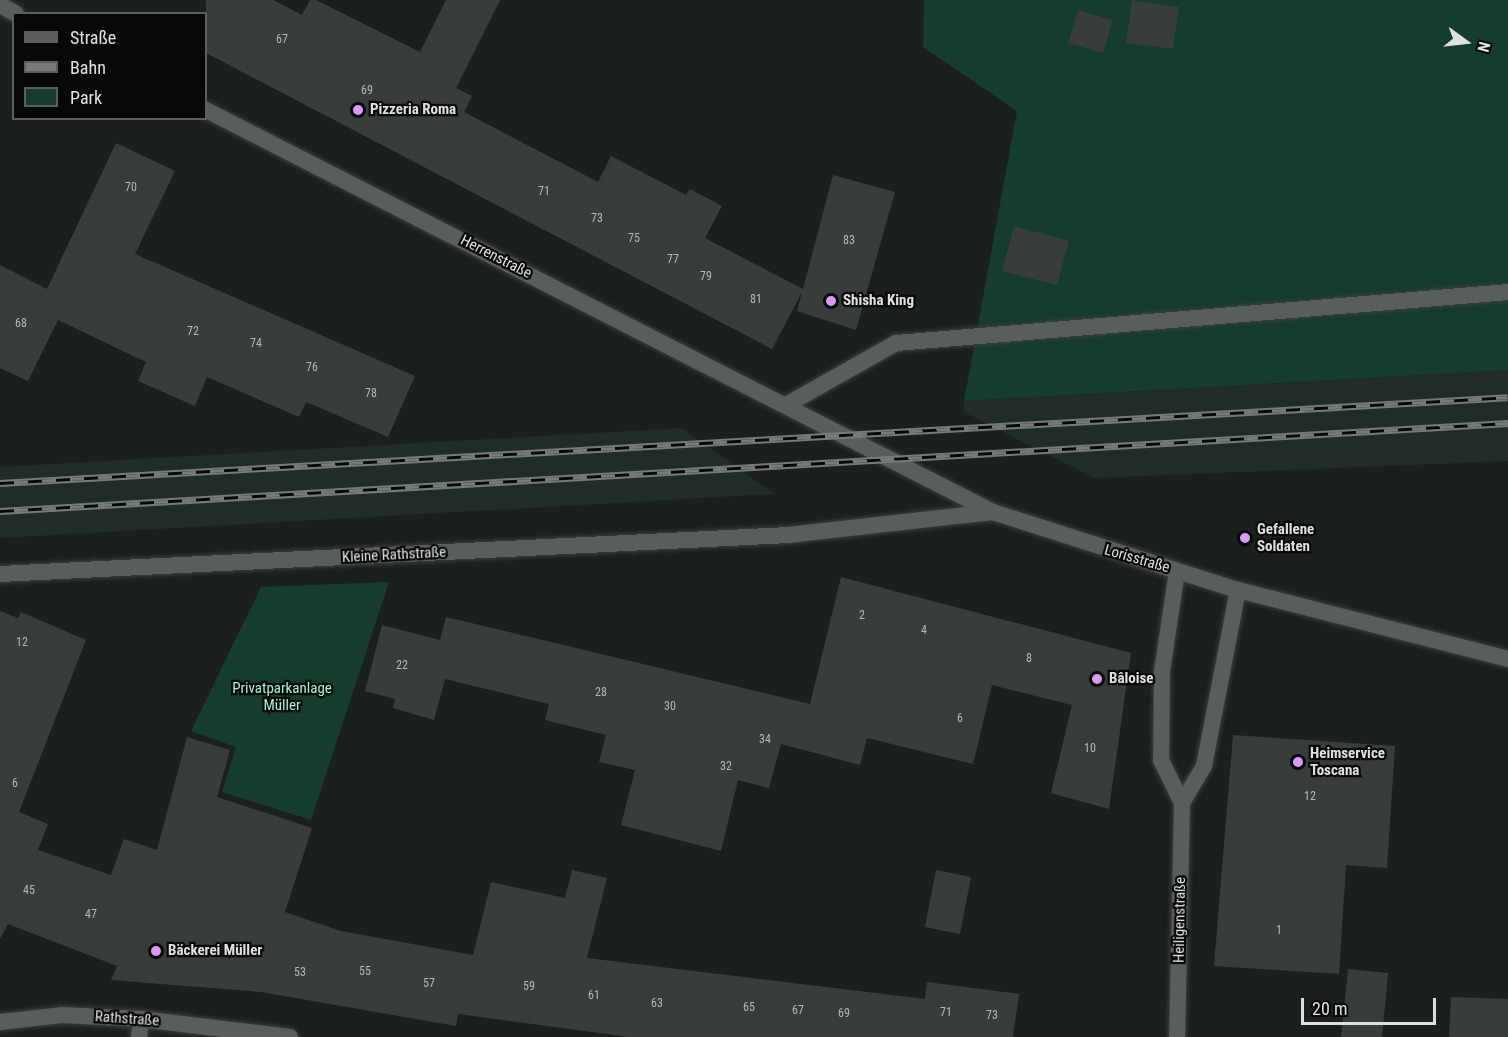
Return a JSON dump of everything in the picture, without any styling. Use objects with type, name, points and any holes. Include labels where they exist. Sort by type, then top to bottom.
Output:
[{"type":"street","name":"Herrenstraße","points":[[207,111],[786,405]]},
{"type":"street","points":[[786,405],[896,343],[1508,292]]},
{"type":"street","name":"Lorisstraße","points":[[786,405],[993,512],[1238,590],[1508,658]]},
{"type":"street","name":"Kleine Rathstraße","points":[[0,574],[788,536],[993,512]]},
{"type":"street","name":"Heiligenstraße","points":[[1177,571],[1162,672],[1161,760],[1182,803],[1177,1037]]},
{"type":"street","name":"Heiligenstraße","points":[[1182,803],[1204,766],[1238,590]]},
{"type":"street","name":"Rathstraße","points":[[0,1022],[62,1015],[141,1019],[290,1037]]},
{"type":"street","points":[[139,1037],[141,1019]]},
{"type":"shaded area","points":[[1508,370],[1508,461],[1094,478],[964,412],[964,401]]},
{"type":"shaded area","points":[[682,428],[775,494],[0,538],[0,467]]},
{"type":"green space","points":[[924,0],[1508,0],[1508,370],[964,401],[1017,111],[923,47]]},
{"type":"green space","name":"Privatparkanlage Müller","points":[[389,582],[311,820],[222,792],[236,747],[191,731],[261,587]]},
{"type":"building","points":[[206,0],[273,0],[302,15],[310,0],[316,0],[420,52],[446,0],[500,0],[456,88],[472,96],[464,112],[598,182],[611,156],[686,195],[690,189],[722,206],[705,238],[803,289],[833,175],[895,192],[856,330],[797,311],[802,292],[772,349],[207,54]]},
{"type":"building","points":[[1132,0],[1179,7],[1173,49],[1126,43]]},
{"type":"building","points":[[1078,10],[1113,20],[1103,53],[1068,43]]},
{"type":"building","points":[[116,143],[175,171],[135,254],[415,376],[388,437],[306,402],[299,417],[207,377],[195,406],[138,381],[146,362],[58,320],[28,381],[0,368],[0,265],[47,289]]},
{"type":"building","points":[[1014,226],[1069,241],[1057,285],[1002,271]]},
{"type":"building","points":[[841,577],[1131,653],[1109,809],[1051,793],[1072,705],[992,685],[973,764],[867,738],[860,765],[781,744],[769,788],[738,780],[721,851],[621,825],[635,770],[599,762],[606,735],[545,720],[549,704],[445,679],[434,720],[393,708],[395,699],[365,691],[382,625],[440,640],[446,617],[810,704]]},
{"type":"building","points":[[0,611],[18,618],[21,612],[86,640],[19,812],[48,824],[38,850],[111,875],[124,839],[157,850],[187,737],[230,750],[217,797],[312,828],[285,912],[341,931],[473,955],[491,882],[565,898],[572,870],[607,878],[587,958],[925,999],[927,982],[1019,994],[1013,1037],[629,1037],[458,1014],[456,1026],[261,992],[111,980],[117,966],[8,924],[0,939]]},
{"type":"building","points":[[1233,735],[1395,746],[1387,868],[1346,865],[1339,974],[1214,966]]},
{"type":"building","points":[[936,870],[971,877],[960,934],[925,927]]},
{"type":"building","points":[[1348,969],[1388,973],[1382,1037],[1341,1037]]},
{"type":"building","points":[[1451,997],[1508,999],[1508,1037],[1449,1037]]},
{"type":"railway","points":[[0,483],[1508,397]]},
{"type":"railway","points":[[0,511],[1508,423]]},
{"type":"place","name":"Pizzeria Roma","points":[[358,110]]},
{"type":"place","name":"Shisha King","points":[[831,301]]},
{"type":"place","name":"Gefallene Soldaten","points":[[1245,538]]},
{"type":"place","name":"Bâloise","points":[[1097,679]]},
{"type":"place","name":"Heimservice Toscana","points":[[1298,762]]},
{"type":"place","name":"Bäckerei Müller","points":[[156,951]]}]
